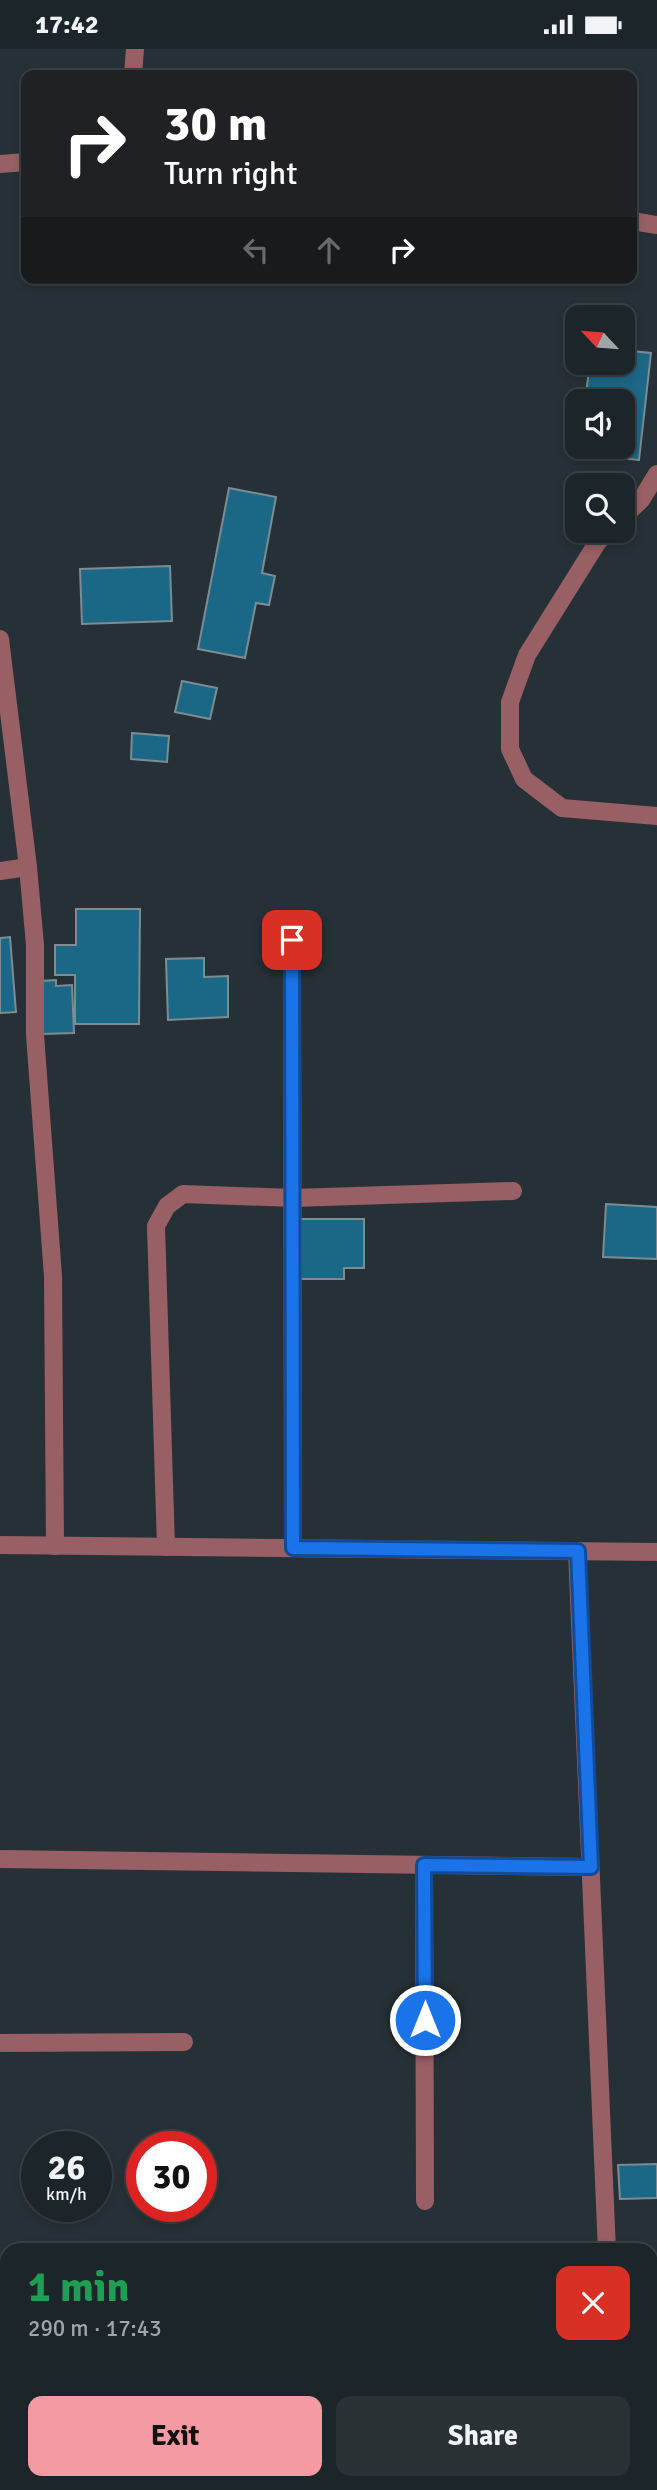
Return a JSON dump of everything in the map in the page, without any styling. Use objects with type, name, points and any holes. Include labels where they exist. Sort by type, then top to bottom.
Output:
[{"type":"street","points":[[133,70],[135,49]]},
{"type":"street","points":[[0,164],[21,162]]},
{"type":"street","points":[[637,222],[657,225]]},
{"type":"street","points":[[635,506],[657,474]]},
{"type":"street","points":[[597,543],[527,655],[510,702],[510,749],[524,779],[562,808],[657,816]]},
{"type":"street","points":[[0,639],[35,945],[35,1035],[53,1276],[55,1546]]},
{"type":"street","points":[[0,871],[28,867]]},
{"type":"street","points":[[292,940],[293,1548]]},
{"type":"street","points":[[166,1547],[156,1226],[167,1206],[183,1194],[293,1198],[513,1191]]},
{"type":"street","points":[[0,1545],[657,1552]]},
{"type":"street","points":[[578,1551],[607,2243]]},
{"type":"street","points":[[0,1859],[591,1867]]},
{"type":"street","points":[[424,1865],[425,2201]]},
{"type":"street","points":[[0,2043],[184,2042]]},
{"type":"building","points":[[635,351],[651,353],[639,460],[629,459],[635,459],[635,389],[587,389],[588,375],[635,375]]},
{"type":"building","points":[[229,488],[276,497],[262,573],[275,576],[269,605],[256,603],[245,658],[198,649]]},
{"type":"building","points":[[170,566],[172,621],[82,624],[80,569]]},
{"type":"building","points":[[182,681],[217,688],[210,719],[175,712]]},
{"type":"building","points":[[132,733],[169,736],[167,762],[131,759]]},
{"type":"building","points":[[76,909],[140,909],[139,1024],[75,1024],[75,975],[55,975],[55,945],[76,945]]},
{"type":"building","points":[[10,937],[16,1012],[0,1013],[0,938]]},
{"type":"building","points":[[204,958],[204,977],[228,976],[228,1017],[168,1020],[166,959]]},
{"type":"building","points":[[56,980],[56,986],[72,985],[74,1033],[42,1034],[41,981]]},
{"type":"building","points":[[606,1204],[657,1207],[657,1259],[603,1257]]},
{"type":"building","points":[[299,1219],[364,1219],[364,1268],[344,1268],[344,1279],[299,1279]]},
{"type":"building","points":[[657,2164],[657,2198],[620,2199],[618,2165]]},
{"type":"route","points":[[292,940],[293,1548],[578,1551],[591,1867],[424,1865],[425,2020]]}]
